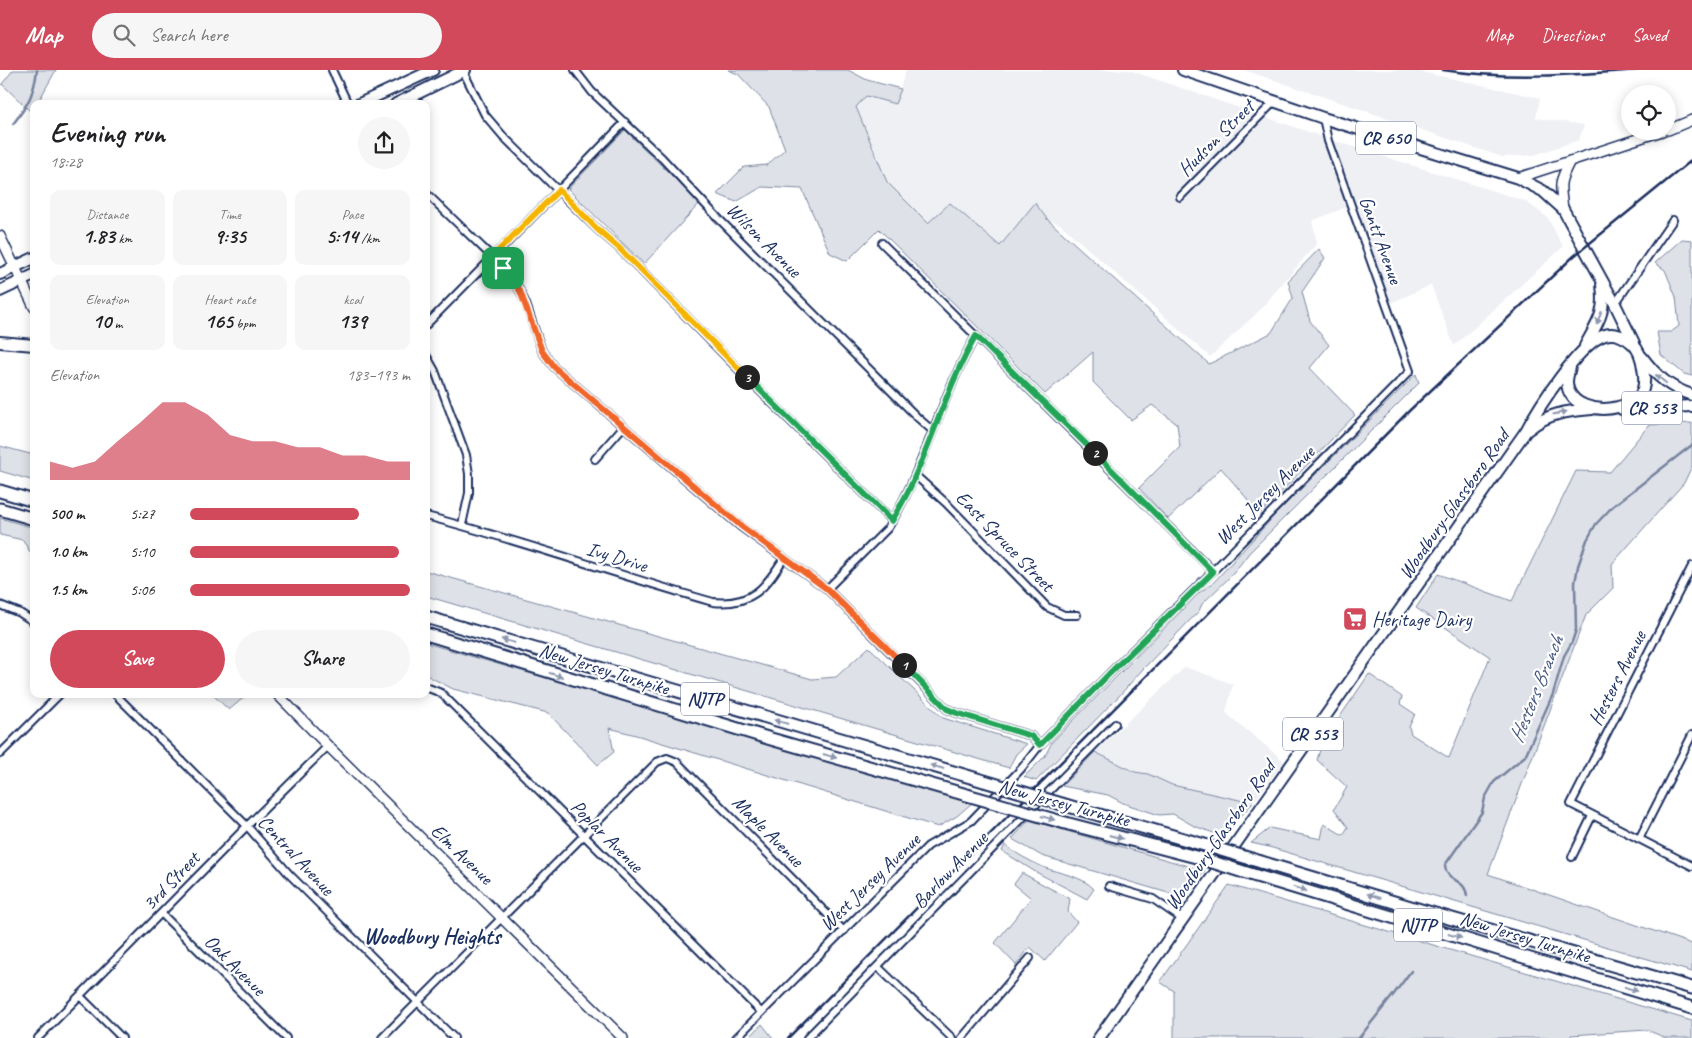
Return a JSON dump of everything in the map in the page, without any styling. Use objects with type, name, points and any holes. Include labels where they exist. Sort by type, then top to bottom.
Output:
[{"type":"highway","points":[[0,491],[30,500]]},
{"type":"highway","points":[[0,509],[30,518]]},
{"type":"highway","name":"New Jersey Turnpike","points":[[430,618],[1692,988]]},
{"type":"highway","name":"New Jersey Turnpike","points":[[430,635],[724,725],[1069,824],[1200,858],[1692,1008]]},
{"type":"main road","points":[[368,100],[433,70]]},
{"type":"main road","name":"CR 650","points":[[1183,70],[1323,118],[1518,178],[1543,191],[1563,209],[1602,279],[1637,349]]},
{"type":"main road","points":[[404,100],[464,71]]},
{"type":"main road","points":[[1676,127],[1692,120]]},
{"type":"main road","points":[[1518,178],[1634,140]]},
{"type":"main road","points":[[1563,209],[1560,186],[1561,178],[1570,161]]},
{"type":"main road","points":[[0,236],[30,298]]},
{"type":"main road","points":[[2,272],[30,260]]},
{"type":"main road","points":[[0,291],[30,277]]},
{"type":"main road","name":"CR 650","points":[[1581,353],[1602,313],[1604,305],[1602,279]]},
{"type":"main road","points":[[1606,335],[1622,336],[1627,338],[1637,349],[1644,372],[1642,392],[1636,400],[1611,408],[1599,409],[1585,406],[1569,390],[1567,381],[1570,366],[1596,340],[1606,335]]},
{"type":"main road","points":[[0,342],[30,345]]},
{"type":"main road","name":"CR 553","points":[[1637,349],[1654,373],[1662,380],[1681,392],[1692,395]]},
{"type":"main road","name":"Woodbury-Glassboro Road","points":[[1099,1038],[1570,366]]},
{"type":"main road","name":"CR 553","points":[[1611,408],[1692,406]]},
{"type":"main road","name":"Woodbury-Glassboro Road","points":[[1526,431],[1542,419],[1562,412],[1599,409]]},
{"type":"main road","name":"Elm Avenue","points":[[281,698],[623,1038]]},
{"type":"street","points":[[332,70],[346,100]]},
{"type":"street","name":"Wilson Avenue","points":[[575,70],[592,92],[662,158],[718,218],[933,431]]},
{"type":"street","points":[[464,71],[485,115],[503,136],[892,521]]},
{"type":"street","name":"Hudson Street","points":[[1180,196],[1274,102]]},
{"type":"street","name":"Gantt Avenue","points":[[1323,118],[1328,141],[1410,372]]},
{"type":"street","points":[[430,321],[625,122]]},
{"type":"street","points":[[430,197],[510,276],[520,291],[542,351],[554,367],[741,526],[827,589],[947,709],[1031,736],[1040,745]]},
{"type":"street","points":[[1615,304],[1673,220]]},
{"type":"street","points":[[882,243],[1213,572]]},
{"type":"street","points":[[827,589],[888,528],[916,476],[966,353],[976,336]]},
{"type":"street","points":[[430,362],[466,455],[469,493],[462,525]]},
{"type":"street","name":"West Jersey Avenue","points":[[736,1038],[928,846],[972,820],[1021,769],[1040,745],[1109,674],[1213,572],[1410,372]]},
{"type":"street","points":[[595,459],[623,427]]},
{"type":"street","name":"East Spruce Street","points":[[916,476],[946,503],[1047,607],[1064,615],[1077,615]]},
{"type":"street","name":"Ivy Drive","points":[[430,517],[462,525],[626,577],[713,602],[722,603],[740,600],[754,594],[765,586],[784,558]]},
{"type":"street","name":"Hesters Avenue","points":[[1592,816],[1571,804],[1692,566]]},
{"type":"street","points":[[0,605],[30,620]]},
{"type":"street","name":"Poplar Avenue","points":[[430,689],[440,694],[761,1012]]},
{"type":"street","points":[[0,754],[56,698]]},
{"type":"street","name":"Central Avenue","points":[[119,698],[247,826],[290,875],[454,1038]]},
{"type":"street","name":"Barlow Avenue","points":[[807,1038],[1115,724]]},
{"type":"street","points":[[1640,839],[1692,735]]},
{"type":"street","name":"3rd Street","points":[[38,1038],[328,746]]},
{"type":"street","name":"Maple Avenue","points":[[584,836],[657,762],[667,758],[677,762],[844,930]]},
{"type":"street","points":[[1572,857],[1592,816],[1692,866]]},
{"type":"street","points":[[382,1038],[584,836]]},
{"type":"street","points":[[1109,886],[1153,899],[1182,919]]},
{"type":"street","name":"Oak Avenue","points":[[162,914],[286,1038]]},
{"type":"street","points":[[962,1038],[1030,958]]},
{"type":"street","points":[[878,967],[952,1038]]},
{"type":"street","points":[[80,996],[122,1038]]},
{"type":"shaded area","points":[[13,70],[56,70],[39,100],[30,100],[30,111],[2,84]]},
{"type":"shaded area","points":[[728,70],[848,70],[867,80],[901,89],[895,104],[866,96],[856,107],[887,182],[928,223],[950,203],[1000,246],[1035,203],[1047,219],[1209,364],[1271,333],[1293,298],[1288,281],[1319,249],[1325,258],[1302,292],[1310,321],[1329,345],[1310,368],[1355,415],[1260,514],[1221,468],[1168,519],[1139,488],[1180,447],[1177,424],[1152,405],[1131,420],[1093,382],[1093,352],[1045,394],[879,229],[847,261],[830,253],[802,189],[762,187],[736,202],[717,194],[744,167],[767,165],[785,149],[769,107],[738,74]]},
{"type":"shaded area","points":[[906,70],[1129,70],[1332,140],[1525,201],[1548,218],[1563,247],[1454,346],[1431,285],[1386,305],[1349,206],[1312,221],[1317,243],[1258,312],[1210,357],[1060,224],[1047,219],[1035,203],[1000,246],[950,203],[928,223],[887,182],[856,106],[866,96],[895,104]]},
{"type":"shaded area","points":[[1244,70],[1413,70],[1540,98],[1536,118],[1584,125],[1579,140],[1534,155],[1502,157]]},
{"type":"shaded area","points":[[625,130],[700,203],[644,264],[568,189]]},
{"type":"shaded area","points":[[1682,239],[1692,240],[1692,376],[1684,374],[1661,355],[1657,332],[1671,332],[1679,326],[1676,297],[1665,270],[1655,263]]},
{"type":"shaded area","points":[[1416,374],[1419,383],[1249,553],[1232,575],[1202,604],[1199,611],[1120,695],[1036,781],[1024,777],[1045,756],[1052,742],[1200,592],[1213,583],[1275,515]]},
{"type":"shaded area","points":[[1692,423],[1692,466],[1684,483],[1612,564],[1613,588],[1586,615],[1488,874],[1692,944],[1692,972],[1251,843],[1270,828],[1321,839],[1324,824],[1343,835],[1348,827],[1334,809],[1347,787],[1317,760],[1322,743],[1369,674],[1402,697],[1400,704],[1415,714],[1409,727],[1411,734],[1449,758],[1490,657],[1416,608],[1438,574],[1512,601],[1576,471],[1610,472],[1649,425]]},
{"type":"shaded area","points":[[0,446],[30,454],[30,480],[0,471]]},
{"type":"shaded area","points":[[0,518],[30,527],[30,552],[23,540],[0,535]]},
{"type":"shaded area","points":[[430,572],[812,679],[836,677],[869,647],[943,718],[1027,744],[1016,754],[1009,768],[430,597]]},
{"type":"shaded area","points":[[430,644],[972,803],[957,816],[938,827],[609,728],[614,752],[598,765],[548,713],[453,689],[430,677]]},
{"type":"shaded area","points":[[1185,667],[1233,684],[1226,713],[1284,761],[1253,803],[1172,785],[1148,774],[1135,772],[1095,752]]},
{"type":"shaded area","points":[[216,698],[243,698],[229,710]]},
{"type":"shaded area","points":[[1095,752],[1135,772],[1148,774],[1172,785],[1253,803],[1222,836],[1194,826],[1173,814],[1159,815],[1123,803],[1108,795],[1062,786]]},
{"type":"shaded area","points":[[1029,820],[1205,871],[1188,893],[1175,895],[1042,856],[1012,839]]},
{"type":"shaded area","points":[[1005,845],[1043,867],[1077,878],[1094,889],[1087,899],[1034,871],[1002,851]]},
{"type":"shaded area","points":[[1022,873],[1070,899],[1068,912],[1077,922],[1045,961],[1030,947],[1016,965],[995,943],[1031,898],[1014,884]]},
{"type":"shaded area","points":[[1229,885],[1692,1021],[1692,1038],[1666,1038],[1647,1030],[1571,1035],[1570,1038],[1174,1038],[1174,991],[1160,982]]},
{"type":"shaded area","points":[[762,1024],[773,1038],[749,1038]]},
{"type":"waterway","points":[[13,124],[29,99],[37,70]]},
{"type":"waterway","name":"Hesters Branch","points":[[1467,896],[1466,890],[1449,875],[1445,865],[1482,812],[1485,798],[1494,782],[1525,756],[1553,694],[1564,656],[1576,630],[1575,583],[1578,566],[1587,540],[1596,524],[1613,506],[1692,445]]},
{"type":"waterway","name":"Hesters Branch","points":[[1359,1038],[1411,971]]},
{"type":"railway","points":[[1443,70],[1516,76],[1637,70]]},
{"type":"railway","points":[[788,1038],[1410,410],[1574,256],[1692,160]]},
{"type":"place","name":"Heritage Dairy","points":[[1355,619]]},
{"type":"district","name":"Woodbury Heights","points":[[432,937]]},
{"type":"route","points":[[559,190],[892,521],[916,476],[966,353],[976,336],[1169,526],[1213,572],[1040,745],[1031,736],[947,709],[827,589],[741,526],[554,367],[542,351],[520,291],[503,268],[491,258],[559,190]]}]
